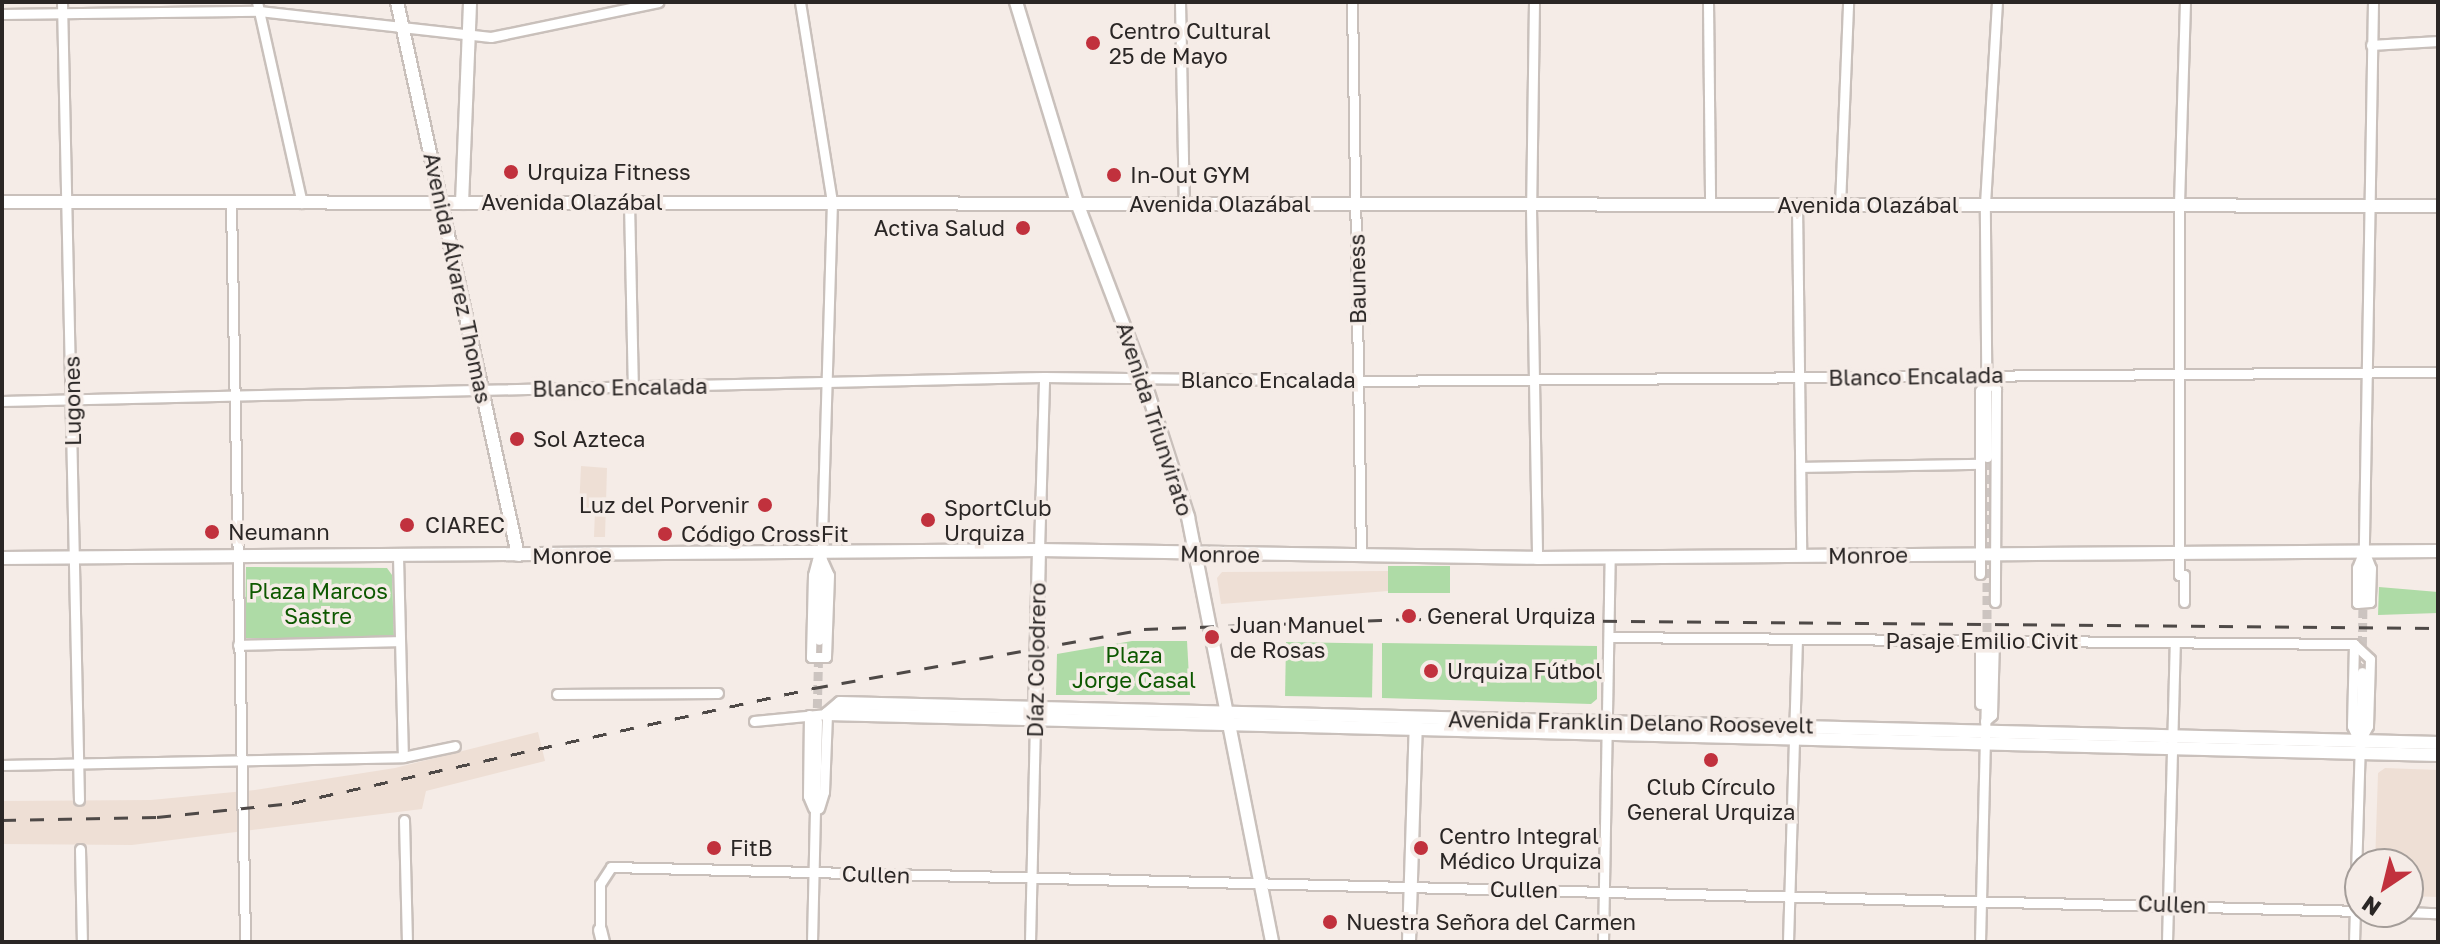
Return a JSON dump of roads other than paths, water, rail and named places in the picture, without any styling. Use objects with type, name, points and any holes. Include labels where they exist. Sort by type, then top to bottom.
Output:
[{"type":"main road","name":"Avenida Álvarez Thomas","points":[[397,2],[518,555]]},
{"type":"main road","points":[[462,203],[470,2]]},
{"type":"main road","name":"Avenida Triunvirato","points":[[1016,2],[1077,203],[1144,379],[1188,517],[1223,712],[1272,942]]},
{"type":"main road","name":"Avenida Olazábal","points":[[2,202],[832,201],[1531,208],[1985,204],[2438,206]]},
{"type":"main road","name":"Monroe","points":[[2,558],[1039,550],[1537,558],[2438,551]]},
{"type":"main road","name":"Díaz Colodrero","points":[[1035,714],[1039,550]]},
{"type":"main road","name":"Avenida Franklin Delano Roosevelt","points":[[818,716],[1223,712],[1416,724]]},
{"type":"main road","name":"Avenida Franklin Delano Roosevelt","points":[[1035,714],[1227,726],[1416,724],[1796,732],[1985,744],[2359,748],[2438,743]]},
{"type":"main road","points":[[1409,942],[1416,724]]},
{"type":"main road","name":"Avenida Franklin Delano Roosevelt","points":[[1796,732],[1985,725],[2172,733],[2438,755]]},
{"type":"street","name":"Lugones","points":[[62,2],[79,800]]},
{"type":"street","points":[[2,14],[62,15],[258,7],[491,37],[658,2]]},
{"type":"street","points":[[800,2],[832,201],[819,553],[819,640]]},
{"type":"street","points":[[1180,2],[1184,203]]},
{"type":"street","name":"Bauness","points":[[1352,2],[1361,555]]},
{"type":"street","points":[[1534,2],[1531,208],[1537,558]]},
{"type":"street","points":[[1708,2],[1710,206]]},
{"type":"street","points":[[1840,205],[1848,2]]},
{"type":"street","points":[[1980,574],[1983,460],[1980,391],[1987,376],[1985,204],[1997,2]]},
{"type":"street","points":[[2184,602],[2179,553],[2179,204],[2185,2]]},
{"type":"street","points":[[2363,599],[2366,206],[2373,2]]},
{"type":"street","points":[[258,7],[302,203]]},
{"type":"street","points":[[2371,45],[2438,41]]},
{"type":"street","points":[[629,202],[633,387]]},
{"type":"street","points":[[231,203],[245,942]]},
{"type":"street","points":[[1797,205],[1801,555]]},
{"type":"street","name":"Blanco Encalada","points":[[2,401],[1044,377],[1359,381],[2438,372]]},
{"type":"street","points":[[1987,376],[1996,389],[1995,602]]},
{"type":"street","name":"Díaz Colodrero","points":[[1039,550],[1044,377]]},
{"type":"street","points":[[1801,467],[1983,460]]},
{"type":"street","points":[[2364,551],[2371,568],[2370,602],[2357,603],[2357,568],[2364,551]]},
{"type":"street","points":[[819,553],[829,575],[826,657],[811,657],[813,575],[819,553]]},
{"type":"street","points":[[398,556],[403,757]]},
{"type":"street","points":[[1603,942],[1610,557]]},
{"type":"street","name":"Pasaje Emilio Civit","points":[[1609,637],[2354,644]]},
{"type":"street","points":[[1788,942],[1797,639]]},
{"type":"street","points":[[238,645],[400,641]]},
{"type":"street","points":[[1980,641],[1980,715],[1985,725]]},
{"type":"street","points":[[1985,725],[1992,715],[1994,641]]},
{"type":"street","points":[[2167,942],[2175,642]]},
{"type":"street","points":[[2354,644],[2370,659],[2368,726],[2359,748]]},
{"type":"street","points":[[2354,644],[2352,726],[2359,748]]},
{"type":"street","points":[[1980,942],[1987,652]]},
{"type":"street","points":[[2358,848],[2362,672]]},
{"type":"street","points":[[557,694],[718,693]]},
{"type":"street","name":"Díaz Colodrero","points":[[1030,942],[1035,714]]},
{"type":"street","points":[[812,942],[816,815],[824,792],[818,716]]},
{"type":"street","points":[[816,815],[808,796],[818,716]]},
{"type":"street","name":"Avenida Franklin Delano Roosevelt","points":[[754,721],[818,716]]},
{"type":"street","points":[[2,765],[403,757],[455,746]]},
{"type":"street","points":[[404,820],[407,942]]},
{"type":"street","points":[[80,849],[82,942]]},
{"type":"street","name":"Cullen","points":[[602,936],[600,884],[611,867],[2168,903],[2344,910]]},
{"type":"tunnel","points":[[1987,457],[1987,645]]},
{"type":"tunnel","points":[[2362,672],[2363,599]]},
{"type":"tunnel","points":[[817,721],[819,640]]},
{"type":"railway","points":[[2,820],[157,817],[292,803],[814,688],[1144,629],[1407,619],[2438,628]]},
{"type":"place","name":"Centro Cultural 25 de Mayo","points":[[1093,43]]},
{"type":"place","name":"Urquiza Fitness","points":[[511,172]]},
{"type":"place","name":"In-Out GYM","points":[[1114,175]]},
{"type":"place","name":"Activa Salud","points":[[1023,228]]},
{"type":"place","name":"Sol Azteca","points":[[517,439]]},
{"type":"place","name":"Luz del Porvenir","points":[[765,505]]},
{"type":"place","name":"SportClub Urquiza","points":[[928,520]]},
{"type":"place","name":"CIAREC","points":[[407,525]]},
{"type":"place","name":"Neumann","points":[[212,532]]},
{"type":"place","name":"Código CrossFit","points":[[665,534]]},
{"type":"place","name":"General Urquiza","points":[[1409,616]]},
{"type":"place","name":"Juan Manuel de Rosas","points":[[1212,637]]},
{"type":"place","name":"Urquiza Fútbol","points":[[1431,671]]},
{"type":"place","name":"Club Círculo General Urquiza","points":[[1711,760]]},
{"type":"place","name":"FitB","points":[[714,848]]},
{"type":"place","name":"Centro Integral Médico Urquiza","points":[[1421,848]]},
{"type":"place","name":"Nuestra Señora del Carmen","points":[[1330,922]]},
{"type":"park label","name":"Plaza Marcos Sastre","points":[[318,602]]},
{"type":"park label","name":"Plaza Jorge Casal","points":[[1134,666]]}]
